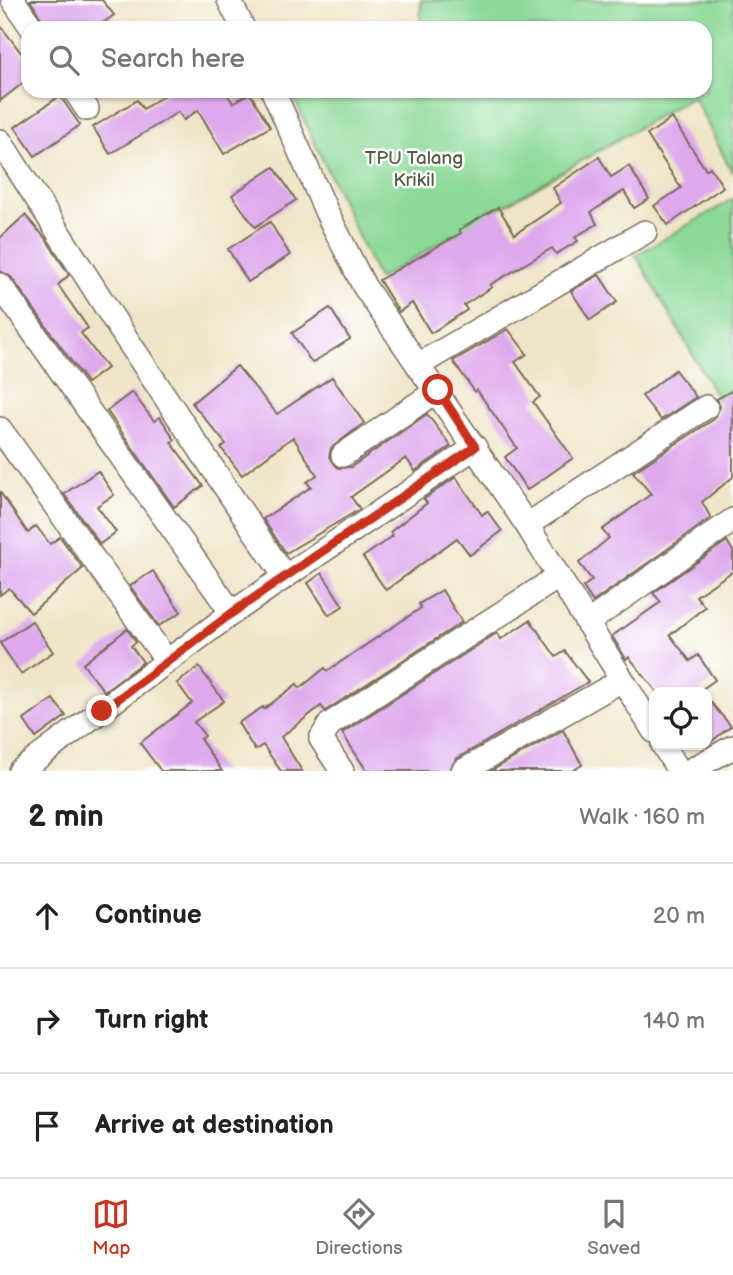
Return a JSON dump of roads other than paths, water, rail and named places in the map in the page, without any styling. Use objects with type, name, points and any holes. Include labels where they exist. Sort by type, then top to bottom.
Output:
[{"type":"street","points":[[0,6],[12,0],[27,21]]},
{"type":"street","points":[[229,0],[240,21]]},
{"type":"street","points":[[277,98],[346,254],[365,286],[527,525],[649,723]]},
{"type":"street","points":[[0,141],[120,329],[285,577]]},
{"type":"street","points":[[420,364],[645,232]]},
{"type":"street","points":[[0,285],[232,613]]},
{"type":"street","points":[[343,455],[438,390]]},
{"type":"street","points":[[527,525],[706,407]]},
{"type":"street","points":[[0,429],[167,661]]},
{"type":"street","points":[[20,771],[232,613],[475,447]]},
{"type":"street","points":[[587,623],[733,520]]},
{"type":"street","points":[[342,771],[321,738],[330,723],[558,577]]},
{"type":"street","points":[[463,771],[622,680]]},
{"type":"street","points":[[689,771],[733,747]]},
{"type":"street","points":[[666,750],[679,771]]},
{"type":"park label","name":"TPU Talang Krikil","points":[[414,169]]}]
